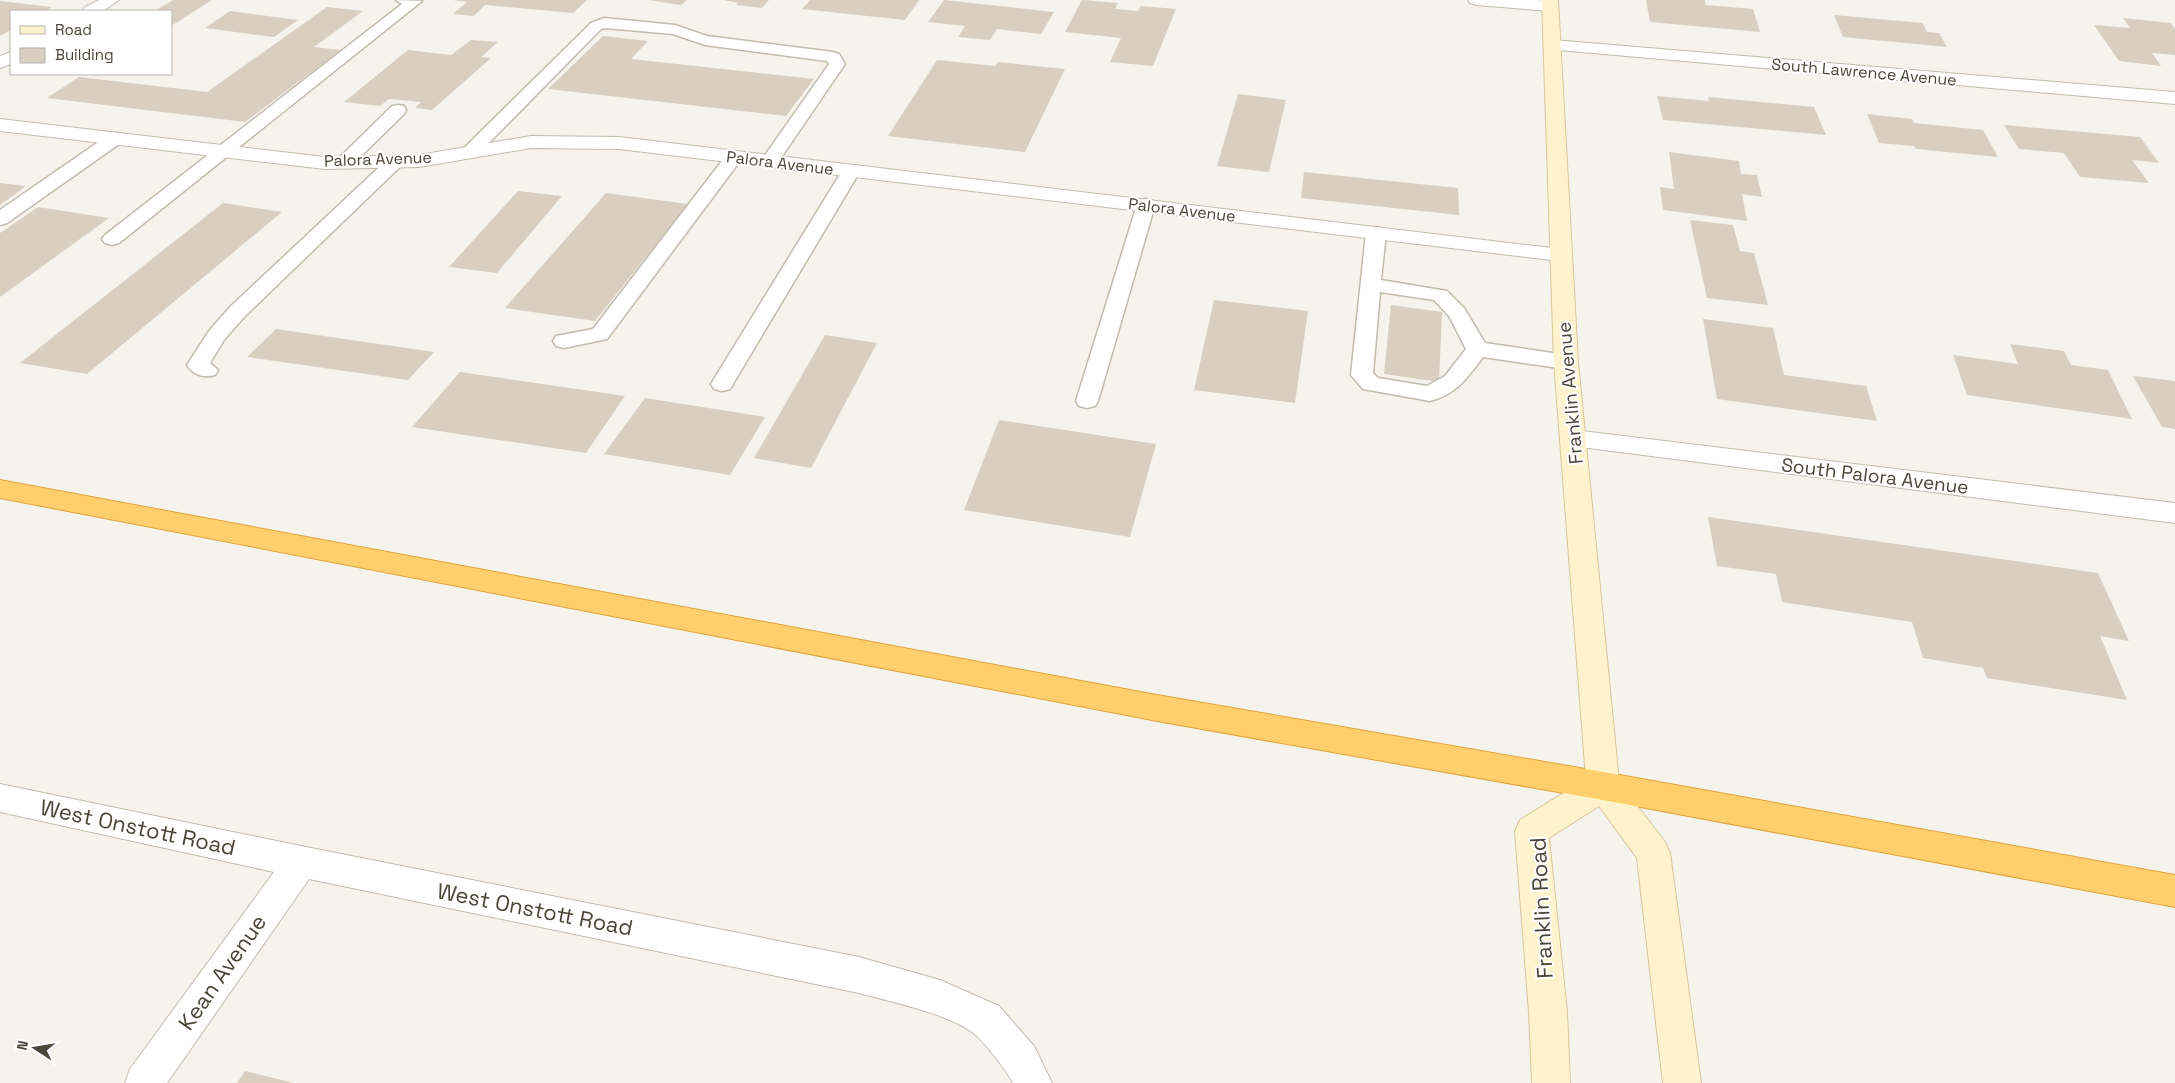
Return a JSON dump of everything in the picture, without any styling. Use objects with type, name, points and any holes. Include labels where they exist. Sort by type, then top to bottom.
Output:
[{"type":"highway","points":[[0,489],[1157,708],[1603,786],[2175,891]]},
{"type":"street","points":[[93,10],[110,0]]},
{"type":"street","points":[[1476,0],[1550,3]]},
{"type":"street","name":"Franklin Avenue","points":[[1550,3],[1566,362],[1603,786]]},
{"type":"street","name":"South Lawrence Avenue","points":[[1553,45],[2175,98]]},
{"type":"street","name":"Palora Avenue","points":[[0,125],[325,163],[419,161],[531,142],[620,143],[1560,255]]},
{"type":"street","name":"South Palora Avenue","points":[[1574,439],[2175,513]]},
{"type":"street","points":[[1603,786],[1653,853],[1682,1083]]},
{"type":"street","name":"Franklin Road","points":[[1551,1083],[1548,1012],[1532,831],[1603,786]]},
{"type":"street","name":"West Onstott Road","points":[[0,798],[301,862],[859,975],[940,998],[986,1019],[1021,1059],[1033,1083]]},
{"type":"street","name":"Kean Avenue","points":[[144,1083],[301,862]]},
{"type":"lane","points":[[112,239],[415,1],[404,0]]},
{"type":"lane","points":[[470,152],[596,26],[604,23],[676,30],[705,40],[833,57],[837,64],[770,161]]},
{"type":"lane","points":[[345,162],[398,110]]},
{"type":"lane","points":[[0,219],[116,138]]},
{"type":"lane","points":[[564,340],[600,334],[734,157]]},
{"type":"lane","points":[[207,370],[198,365],[216,336],[237,312],[396,161]]},
{"type":"lane","points":[[722,384],[851,171]]},
{"type":"lane","points":[[1087,401],[1146,205]]},
{"type":"lane","points":[[1376,233],[1362,375],[1371,384],[1430,394],[1452,381],[1477,349]]},
{"type":"lane","points":[[1371,285],[1440,295],[1448,300],[1457,312],[1477,349]]},
{"type":"lane","points":[[1477,349],[1566,362]]},
{"type":"building","points":[[173,0],[212,0],[172,25],[172,10],[157,10]]},
{"type":"building","points":[[453,0],[587,0],[573,13],[485,5],[474,16],[453,14],[467,2]]},
{"type":"building","points":[[648,0],[687,0],[681,5]]},
{"type":"building","points":[[724,0],[769,0],[762,8],[736,5],[738,3]]},
{"type":"building","points":[[810,0],[919,0],[905,20],[802,9]]},
{"type":"building","points":[[944,0],[1054,12],[1041,34],[997,29],[990,40],[958,37],[965,26],[928,22]]},
{"type":"building","points":[[1082,0],[1118,3],[1115,9],[1138,11],[1141,6],[1176,9],[1153,66],[1110,62],[1121,38],[1065,32]]},
{"type":"building","points":[[1646,0],[1705,0],[1706,5],[1753,9],[1760,32],[1650,22]]},
{"type":"building","points":[[0,1],[52,7],[46,10],[10,10],[10,31],[0,36]]},
{"type":"building","points":[[327,7],[363,11],[314,47],[341,50],[245,122],[47,98],[79,77],[207,92]]},
{"type":"building","points":[[230,11],[298,20],[274,37],[205,28]]},
{"type":"building","points":[[1834,15],[1923,23],[1927,32],[1939,33],[1947,47],[1843,37]]},
{"type":"building","points":[[2123,18],[2171,23],[2175,29],[2175,55],[2152,53],[2161,66],[2119,61],[2094,25],[2130,28]]},
{"type":"building","points":[[603,36],[648,41],[631,59],[814,79],[786,116],[548,89]]},
{"type":"building","points":[[471,40],[498,42],[481,57],[491,58],[432,110],[415,108],[421,102],[389,99],[380,106],[344,102],[408,50],[451,55]]},
{"type":"building","points":[[937,60],[995,66],[998,62],[1065,69],[1025,152],[888,136]]},
{"type":"building","points":[[1238,94],[1286,100],[1269,172],[1217,166]]},
{"type":"building","points":[[1657,96],[1709,101],[1708,97],[1814,107],[1826,135],[1663,120]]},
{"type":"building","points":[[1867,114],[1912,119],[1914,123],[1983,130],[1998,157],[1916,149],[1914,146],[1879,143]]},
{"type":"building","points":[[2004,125],[2140,137],[2159,163],[2132,160],[2149,183],[2080,177],[2064,153],[2019,149]]},
{"type":"building","points":[[1669,152],[1739,161],[1741,174],[1757,175],[1762,197],[1742,194],[1747,221],[1663,210],[1660,187],[1674,189]]},
{"type":"building","points":[[1304,172],[1458,188],[1459,215],[1301,198]]},
{"type":"building","points":[[0,183],[26,186],[0,205]]},
{"type":"building","points":[[518,191],[562,196],[497,273],[449,267]]},
{"type":"building","points":[[606,193],[688,204],[595,321],[505,308]]},
{"type":"building","points":[[223,203],[282,212],[87,374],[20,363]]},
{"type":"building","points":[[38,207],[109,218],[0,297],[0,233]]},
{"type":"building","points":[[1690,220],[1733,225],[1740,251],[1754,253],[1768,305],[1707,298]]},
{"type":"building","points":[[1214,300],[1308,311],[1295,403],[1194,390]]},
{"type":"building","points":[[1391,305],[1442,312],[1439,382],[1384,374]]},
{"type":"building","points":[[1703,319],[1773,328],[1784,375],[1866,386],[1877,421],[1717,399]]},
{"type":"building","points":[[276,329],[434,352],[408,380],[247,357]]},
{"type":"building","points":[[825,335],[877,343],[811,468],[754,458]]},
{"type":"building","points":[[2010,344],[2064,351],[2071,365],[2108,370],[2132,419],[1967,395],[1953,355],[2018,364]]},
{"type":"building","points":[[460,372],[625,396],[586,453],[412,427]]},
{"type":"building","points":[[2133,376],[2175,381],[2175,429],[2162,427]]},
{"type":"building","points":[[645,398],[765,417],[730,475],[604,454]]},
{"type":"building","points":[[999,420],[1156,444],[1130,537],[964,510]]},
{"type":"building","points":[[1708,517],[2098,573],[2129,641],[2100,636],[2127,700],[1987,678],[1983,668],[1923,658],[1912,622],[1782,602],[1776,574],[1717,566]]},
{"type":"building","points":[[245,1071],[290,1082],[290,1083],[237,1083]]}]
